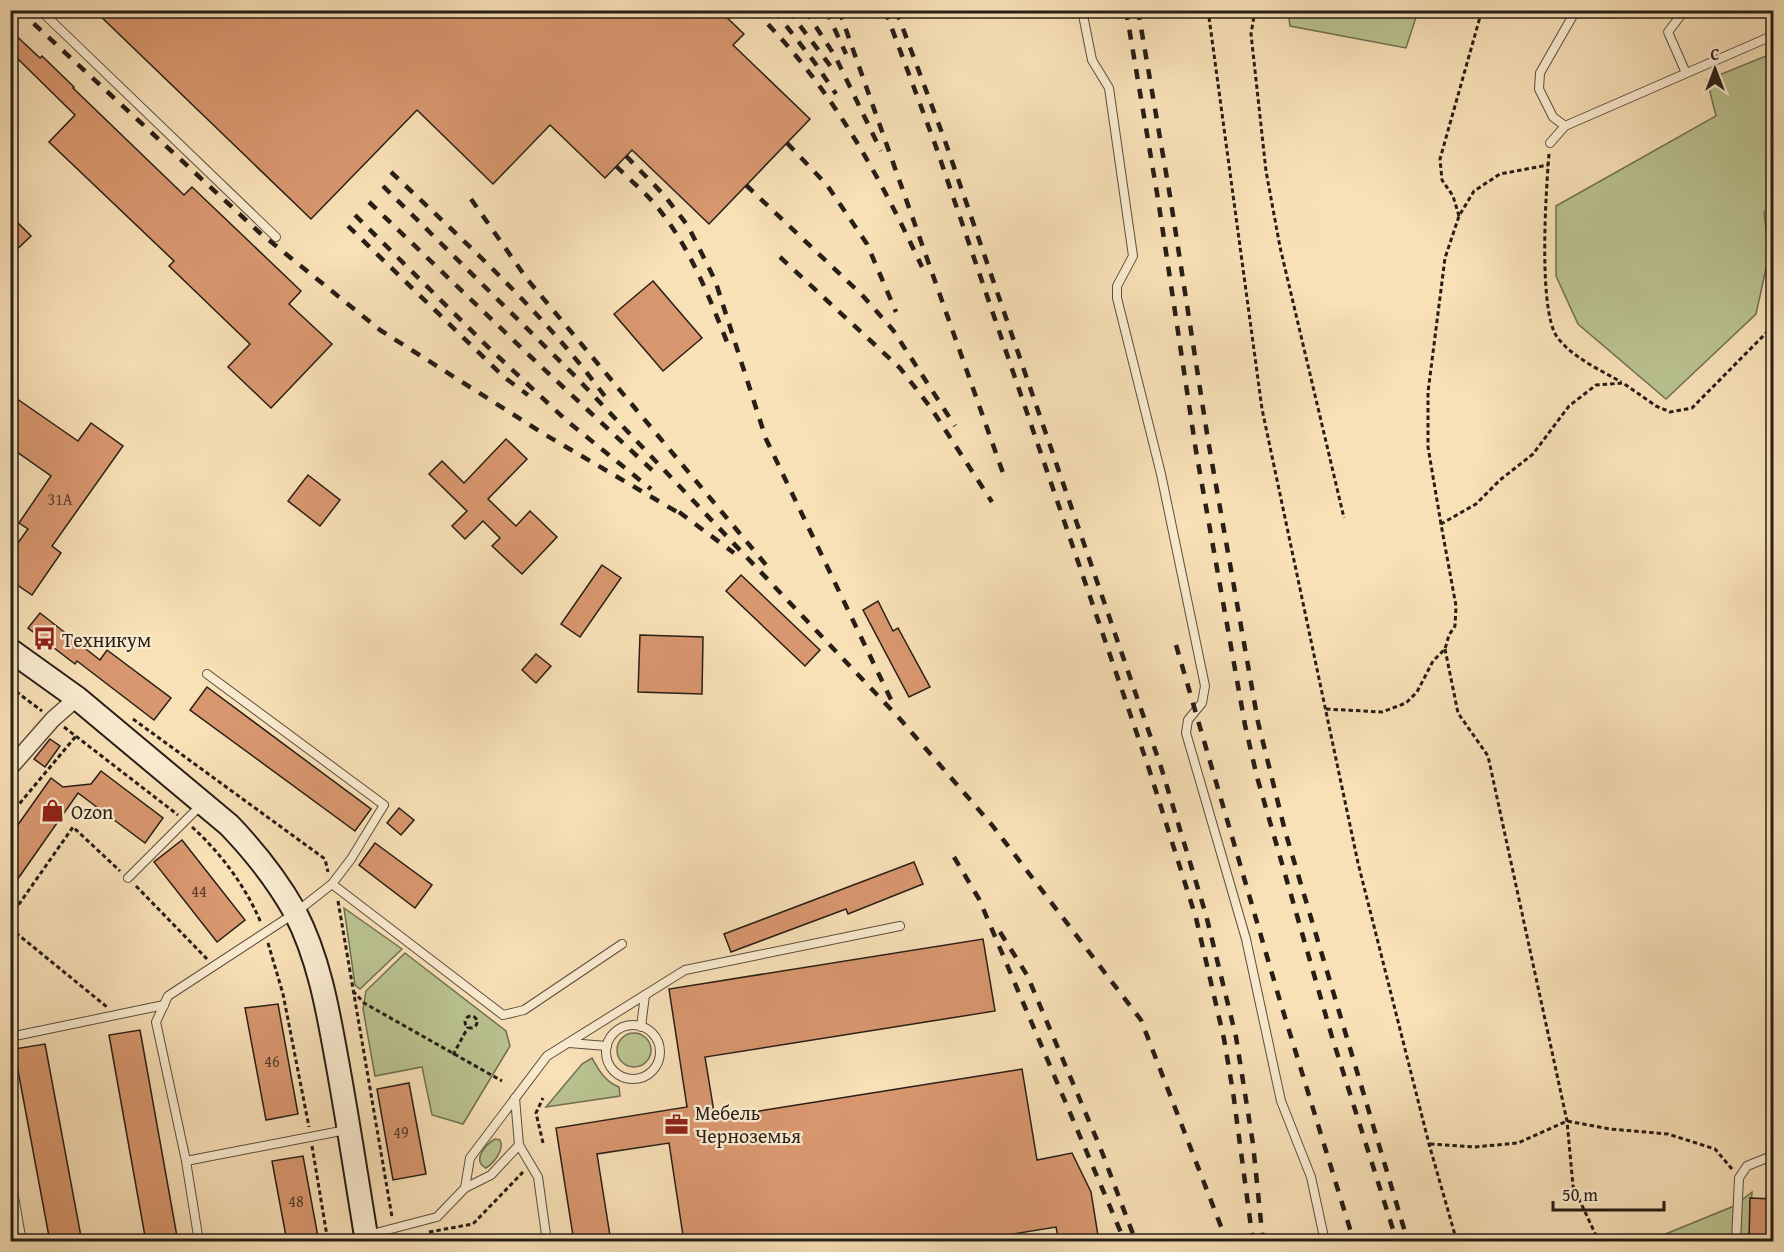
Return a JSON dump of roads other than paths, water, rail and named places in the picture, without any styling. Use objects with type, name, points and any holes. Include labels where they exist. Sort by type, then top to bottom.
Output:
[{"type":"main road","points":[[10,650],[77,698],[203,803],[248,845],[271,873],[295,913],[309,944],[320,979],[331,1028],[367,1238]]},
{"type":"street","points":[[10,768],[53,719],[77,698]]},
{"type":"lane","points":[[40,10],[276,237]]},
{"type":"lane","points":[[1082,10],[1092,60],[1109,88],[1133,256],[1117,286],[1117,298],[1161,474],[1205,686],[1202,703],[1188,720],[1186,733],[1246,939],[1281,1101],[1311,1177],[1325,1242]]},
{"type":"lane","points":[[1565,126],[1553,117],[1539,89],[1540,73],[1576,10]]},
{"type":"lane","points":[[1686,74],[1668,32],[1681,15],[1690,10]]},
{"type":"lane","points":[[1550,143],[1565,126],[1773,35]]},
{"type":"lane","points":[[199,1242],[186,1161],[156,1022],[168,996],[295,913],[332,884],[351,859],[384,805],[207,674]]},
{"type":"lane","points":[[128,878],[203,803]]},
{"type":"lane","points":[[332,884],[503,1015],[524,1010],[622,944]]},
{"type":"lane","points":[[465,1188],[470,1158],[547,1056],[685,970],[900,926]]},
{"type":"lane","points":[[641,1027],[645,995]]},
{"type":"lane","points":[[10,1037],[164,1005]]},
{"type":"lane","points":[[623,1027],[641,1027],[655,1037],[659,1046],[660,1055],[657,1064],[652,1071],[636,1079],[619,1076],[608,1063],[607,1046],[616,1031],[623,1027]]},
{"type":"lane","points":[[568,1043],[607,1046]]},
{"type":"lane","points":[[515,1098],[519,1145],[538,1177],[547,1242]]},
{"type":"lane","points":[[186,1161],[349,1129]]},
{"type":"lane","points":[[367,1238],[437,1217],[465,1188],[491,1175],[519,1145]]},
{"type":"lane","points":[[1736,1242],[1739,1178],[1747,1166],[1773,1155]]},
{"type":"lane","points":[[10,1174],[22,1242]]},
{"type":"railway","points":[[19,10],[260,233],[380,330],[544,434],[684,516]]},
{"type":"railway","points":[[754,10],[806,68],[850,131],[869,163],[922,267]]},
{"type":"railway","points":[[774,10],[836,94]]},
{"type":"railway","points":[[788,10],[835,72]]},
{"type":"railway","points":[[805,10],[835,56],[881,151]]},
{"type":"railway","points":[[826,10],[846,54]]},
{"type":"railway","points":[[839,10],[1003,473]]},
{"type":"railway","points":[[885,10],[935,144],[1149,769],[1196,918],[1224,1039],[1253,1242]]},
{"type":"railway","points":[[896,10],[945,141],[1161,767],[1206,915],[1236,1037],[1253,1144],[1263,1242]]},
{"type":"railway","points":[[1126,10],[1158,199],[1196,451],[1245,725],[1257,777],[1332,1037],[1397,1242]]},
{"type":"railway","points":[[1138,10],[1208,440],[1258,722],[1285,831],[1408,1242]]},
{"type":"railway","points":[[787,143],[827,185],[867,244],[896,312]]},
{"type":"railway","points":[[626,156],[664,195],[688,226],[715,280],[766,439],[895,708]]},
{"type":"railway","points":[[616,166],[652,201],[677,234],[697,271],[729,347]]},
{"type":"railway","points":[[391,172],[506,282],[560,340],[609,402]]},
{"type":"railway","points":[[746,185],[862,295],[893,330],[955,426]]},
{"type":"railway","points":[[383,186],[575,376],[900,719],[992,825],[1141,1020],[1227,1242]]},
{"type":"railway","points":[[471,199],[527,279],[772,572]]},
{"type":"railway","points":[[369,202],[652,470]]},
{"type":"railway","points":[[355,215],[489,348],[567,421],[651,489]]},
{"type":"railway","points":[[348,226],[504,377],[528,395]]},
{"type":"railway","points":[[780,257],[900,368],[931,408],[992,502]]},
{"type":"railway","points":[[1769,321],[1774,316]]},
{"type":"railway","points":[[679,512],[734,553]]},
{"type":"railway","points":[[1176,645],[1280,1001],[1354,1242]]},
{"type":"railway","points":[[954,857],[979,899],[1125,1242]]},
{"type":"railway","points":[[1000,932],[1027,975],[1100,1147],[1136,1242]]},
{"type":"place","name":"Техникум","points":[[44,639]]},
{"type":"place","name":"Ozon","points":[[53,811]]},
{"type":"place","name":"Мебель Черноземья","points":[[677,1124]]}]
